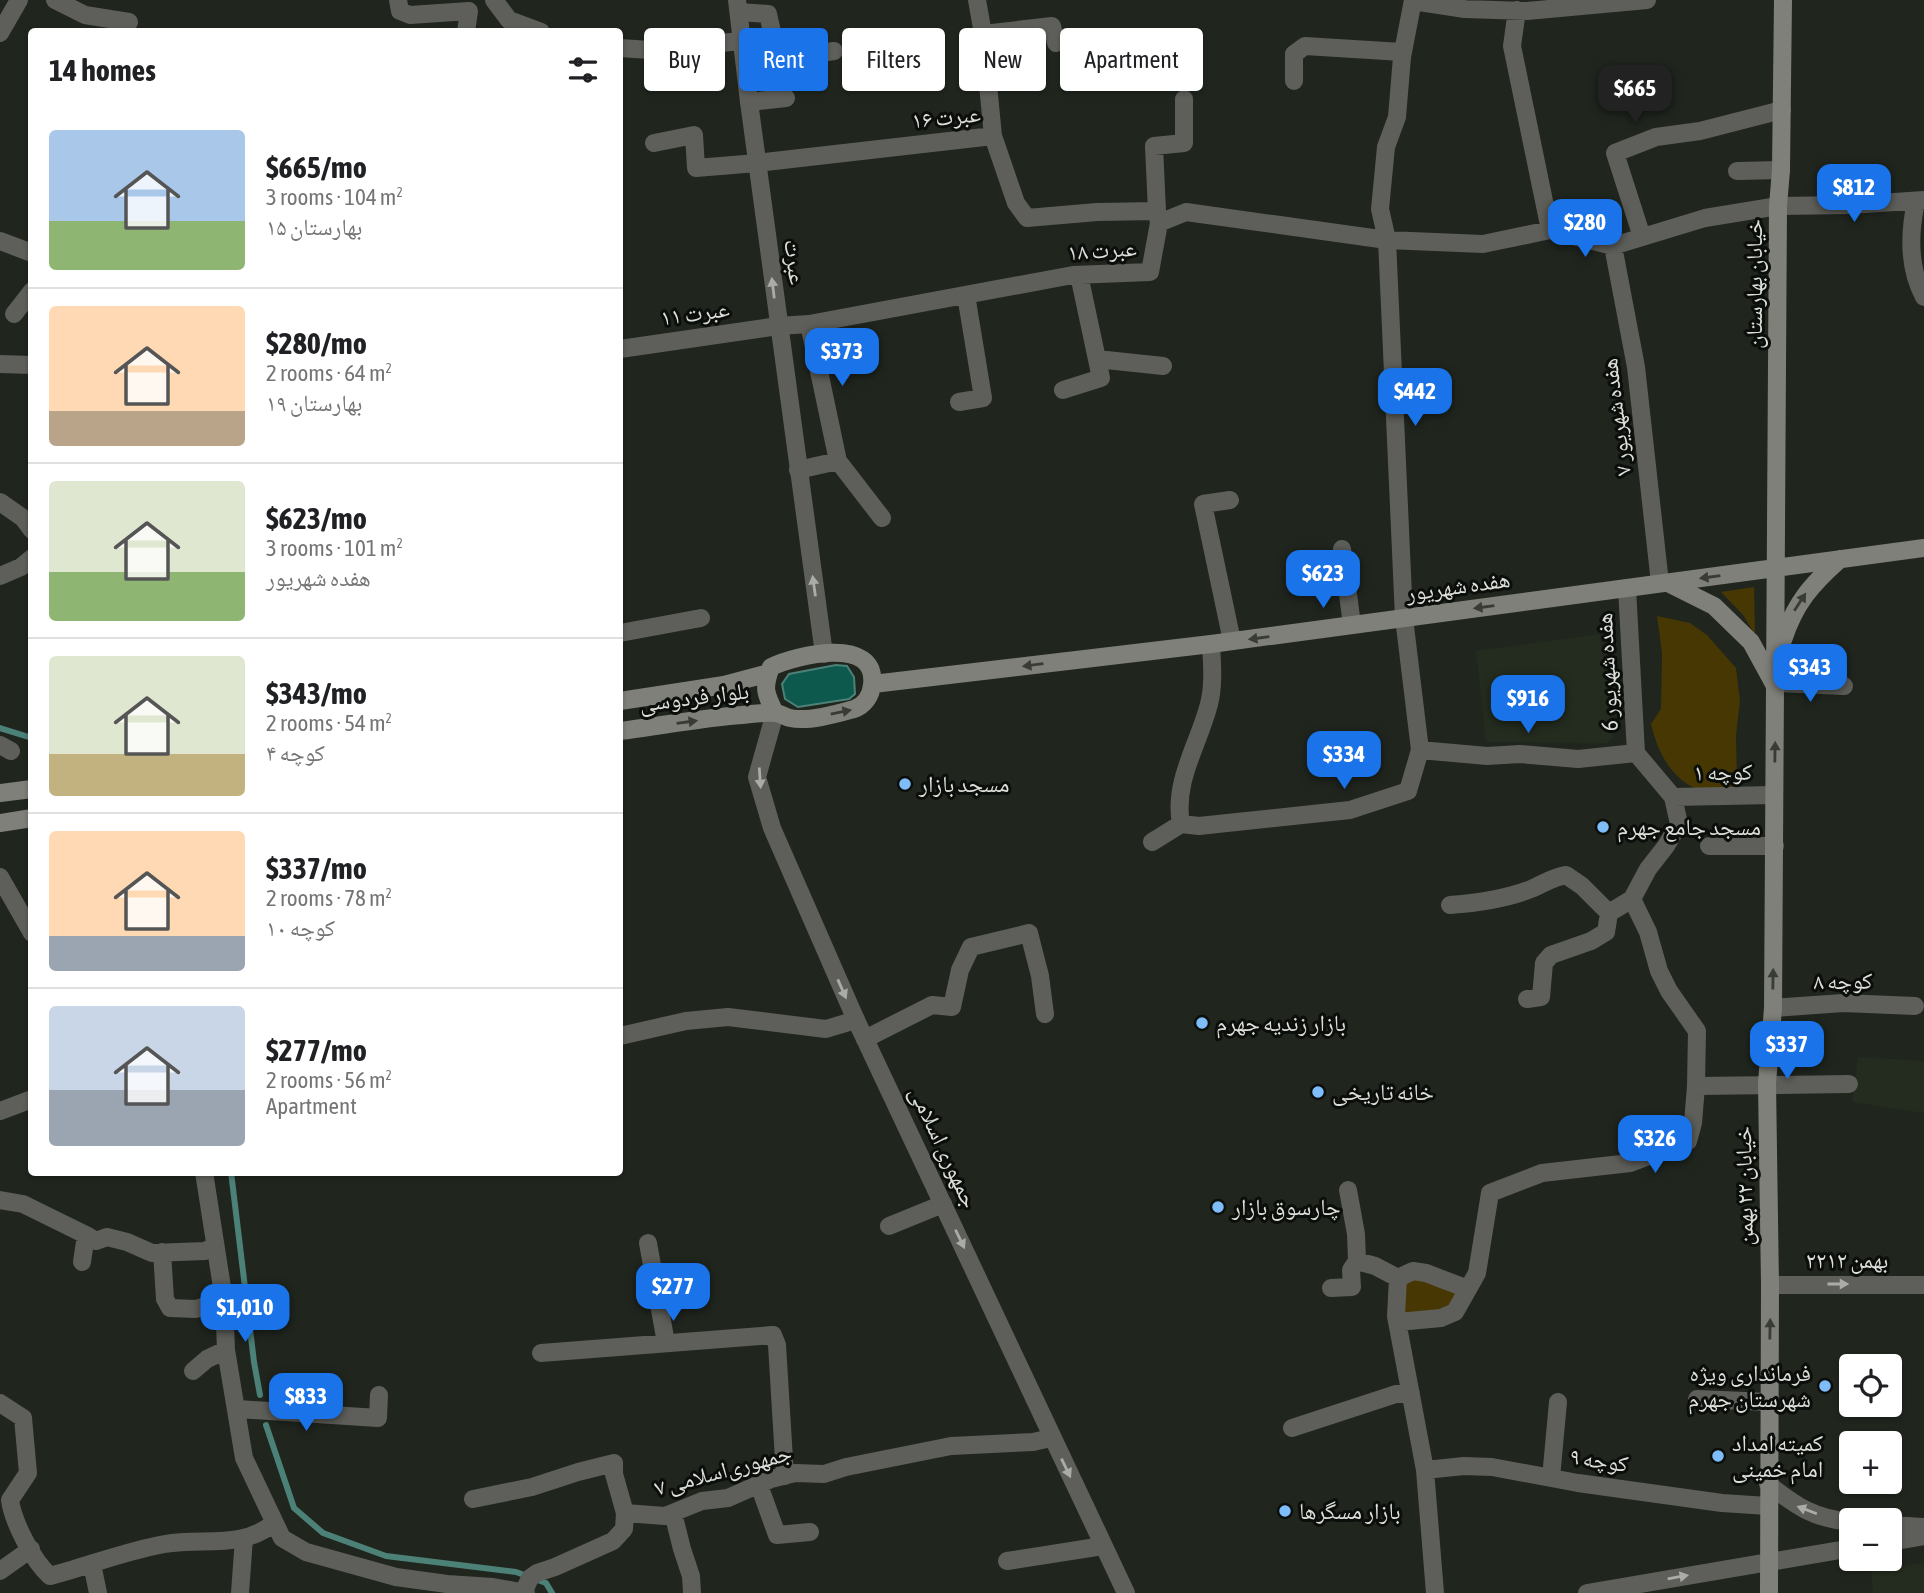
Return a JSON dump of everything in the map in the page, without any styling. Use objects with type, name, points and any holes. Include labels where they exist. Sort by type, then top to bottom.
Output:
[{"type":"main road","name":"خیابان بهارستان","points":[[1777,568],[1778,206],[1781,170],[1783,0]]},
{"type":"main road","name":"هفده شهریور","points":[[873,684],[1211,644],[1924,548]]},
{"type":"main road","points":[[1777,657],[1789,619],[1811,586],[1840,559]]},
{"type":"main road","name":"خیابان ۲۲ بهمن","points":[[1769,1593],[1768,1083],[1773,1008],[1777,568]]},
{"type":"main road","points":[[1664,583],[1714,606],[1751,642],[1776,685]]},
{"type":"main road","points":[[848,653],[864,660],[870,670],[873,684],[868,699],[857,708],[814,717],[792,719],[775,713],[767,697],[765,684],[771,667],[785,661],[824,654],[848,653]]},
{"type":"main road","name":"بلوار فردوسی","points":[[623,701],[724,685],[769,673]]},
{"type":"main road","name":"بلوار فردوسی","points":[[623,732],[731,716],[775,713]]},
{"type":"main road","points":[[0,793],[28,790]]},
{"type":"main road","points":[[0,823],[28,819]]},
{"type":"street","points":[[55,0],[85,15],[129,23]]},
{"type":"street","points":[[398,0],[400,10],[410,15],[471,6],[467,28]]},
{"type":"street","points":[[494,0],[509,20],[530,28]]},
{"type":"street","points":[[977,0],[982,28]]},
{"type":"street","points":[[1152,842],[1181,824],[1199,826],[1350,810],[1408,792],[1420,750],[1404,618],[1387,240],[1380,209],[1385,147],[1397,117],[1402,52],[1413,0],[1465,9],[1517,10],[1647,0]]},
{"type":"street","points":[[738,6],[768,14],[778,59],[834,51]]},
{"type":"street","name":"عبرت","points":[[738,6],[740,28]]},
{"type":"street","points":[[0,33],[10,8]]},
{"type":"street","points":[[1517,10],[1512,46],[1550,230],[1613,246],[1705,218],[1778,206],[1920,201],[1910,231],[1912,257],[1924,297]]},
{"type":"street","points":[[1035,28],[1052,26],[1056,43]]},
{"type":"street","points":[[623,48],[650,50],[739,41]]},
{"type":"street","points":[[1294,81],[1294,54],[1305,46],[1402,52]]},
{"type":"street","name":"عبرت","points":[[747,91],[824,654]]},
{"type":"street","points":[[989,91],[993,136]]},
{"type":"street","points":[[748,102],[786,98]]},
{"type":"street","points":[[1158,217],[1154,146],[1184,143],[1184,99]]},
{"type":"street","points":[[1642,237],[1615,153],[1656,137],[1700,131],[1782,110]]},
{"type":"street","name":"عبرت ۱۶","points":[[654,143],[694,135],[696,168],[993,136],[1016,203],[1027,218],[1097,212],[1158,217]]},
{"type":"street","points":[[1737,170],[1781,170]]},
{"type":"street","name":"عبرت ۱۸","points":[[778,326],[809,324],[1079,275],[1150,272],[1158,217],[1186,212],[1387,240],[1483,244],[1550,230]]},
{"type":"street","points":[[0,241],[28,252]]},
{"type":"street","name":"هفده شهریور ۷","points":[[1613,246],[1636,367],[1664,583]]},
{"type":"street","points":[[1063,390],[1101,378],[1079,275]]},
{"type":"street","points":[[14,314],[28,295]]},
{"type":"street","points":[[960,402],[983,398],[966,295]]},
{"type":"street","points":[[809,324],[838,461],[882,518]]},
{"type":"street","name":"عبرت ۱۱","points":[[623,349],[778,326]]},
{"type":"street","points":[[1097,359],[1163,366]]},
{"type":"street","points":[[0,364],[28,365]]},
{"type":"street","points":[[798,470],[838,461]]},
{"type":"street","points":[[1230,500],[1203,504],[1232,641]]},
{"type":"street","points":[[0,502],[28,525]]},
{"type":"street","points":[[1342,549],[1352,625]]},
{"type":"street","points":[[0,576],[28,561]]},
{"type":"street","name":"هفده شهریور 6","points":[[1627,588],[1636,753]]},
{"type":"street","points":[[623,632],[701,618]]},
{"type":"street","points":[[1181,824],[1178,808],[1184,774],[1210,702],[1211,644]]},
{"type":"street","points":[[1776,685],[1844,686]]},
{"type":"street","name":"جمهوری اسلامی","points":[[775,713],[757,776],[772,828],[856,1020],[1126,1593]]},
{"type":"street","points":[[1420,750],[1487,756],[1520,754],[1578,759],[1636,753],[1673,797],[1679,824],[1648,869],[1632,899],[1609,913],[1606,932],[1591,941],[1551,955],[1544,963],[1541,997],[1527,999]]},
{"type":"street","name":"کوچه ۱","points":[[1673,797],[1774,795]]},
{"type":"street","points":[[1710,846],[1774,846]]},
{"type":"street","points":[[1450,905],[1517,893],[1566,875],[1582,886],[1609,913]]},
{"type":"street","points":[[1,883],[28,927]]},
{"type":"street","points":[[1398,1322],[1441,1318],[1455,1312],[1478,1273],[1490,1192],[1542,1173],[1630,1163],[1688,1141],[1693,1123],[1697,1031],[1669,991],[1659,971],[1648,932],[1632,899]]},
{"type":"street","points":[[865,1039],[932,1005],[952,1007],[960,970],[971,947],[1029,933],[1040,976],[1045,1014]]},
{"type":"street","name":"کوچه ۸","points":[[1773,1008],[1843,1003],[1914,1006]]},
{"type":"street","points":[[623,1034],[686,1021],[728,1017],[826,1029],[856,1020]]},
{"type":"street","points":[[1696,1086],[1849,1084]]},
{"type":"street","points":[[0,1111],[28,1100]]},
{"type":"street","points":[[205,1176],[223,1300],[226,1350],[238,1409],[244,1458],[282,1538],[306,1552],[334,1562],[396,1577],[529,1584],[555,1567],[613,1541],[624,1529],[625,1513],[618,1492],[614,1464],[532,1487],[473,1499]]},
{"type":"street","points":[[1331,1288],[1352,1287],[1351,1270],[1357,1261],[1356,1234],[1348,1190]]},
{"type":"street","points":[[0,1200],[23,1204],[96,1241],[107,1237],[152,1253],[205,1251],[215,1246]]},
{"type":"street","points":[[889,1226],[943,1204]]},
{"type":"street","points":[[82,1262],[86,1235]]},
{"type":"street","points":[[648,1243],[666,1343]]},
{"type":"street","points":[[162,1252],[165,1300],[170,1308],[195,1309],[223,1300]]},
{"type":"street","points":[[1357,1261],[1375,1266],[1398,1278]]},
{"type":"street","points":[[1398,1278],[1413,1271],[1426,1273],[1468,1289]]},
{"type":"street","points":[[1398,1278],[1398,1322],[1425,1470],[1435,1593]]},
{"type":"street","name":"۲۲بهمن ۱۲","points":[[1770,1285],[1924,1285]]},
{"type":"street","points":[[541,1353],[773,1335],[776,1345],[785,1476]]},
{"type":"street","points":[[193,1371],[207,1359],[226,1350]]},
{"type":"street","points":[[1292,1428],[1396,1394],[1411,1394]]},
{"type":"street","points":[[238,1409],[378,1418],[379,1395]]},
{"type":"street","points":[[1697,1399],[1769,1402]]},
{"type":"street","points":[[1551,1478],[1558,1402]]},
{"type":"street","points":[[0,1404],[23,1418],[28,1473],[10,1500],[20,1530],[42,1570],[50,1576],[167,1544],[244,1538],[260,1534],[274,1523]]},
{"type":"street","name":"جمهوری‌اسلامی ۷","points":[[625,1513],[665,1516],[702,1501],[728,1498],[795,1473],[824,1474],[951,1446],[1033,1442],[1051,1438]]},
{"type":"street","name":"کوچه ۹","points":[[1425,1470],[1464,1466],[1492,1467],[1722,1503],[1768,1506]]},
{"type":"street","points":[[1768,1484],[1799,1508],[1839,1521]]},
{"type":"street","points":[[758,1485],[777,1535],[810,1532]]},
{"type":"street","points":[[673,1513],[681,1549],[691,1576],[692,1593]]},
{"type":"street","points":[[1902,1526],[1924,1527]]},
{"type":"street","points":[[1902,1540],[1924,1536]]},
{"type":"street","points":[[240,1593],[244,1538]]},
{"type":"street","points":[[1007,1561],[1103,1546]]},
{"type":"street","points":[[0,1571],[31,1549]]},
{"type":"street","points":[[1587,1593],[1839,1550]]},
{"type":"street","points":[[92,1564],[98,1593]]},
{"type":"shaded area","points":[[1754,587],[1755,635],[1744,616],[1721,592]]},
{"type":"shaded area","points":[[1657,616],[1690,623],[1707,635],[1736,668],[1740,701],[1734,791],[1710,794],[1695,788],[1676,775],[1658,747],[1651,724],[1661,709],[1662,653]]},
{"type":"shaded area","points":[[1600,634],[1613,737],[1607,743],[1486,742],[1476,651]]},
{"type":"shaded area","points":[[1858,1057],[1924,1061],[1924,1113],[1852,1102]]},
{"type":"shaded area","points":[[1413,1271],[1468,1289],[1455,1312],[1398,1322],[1398,1278]]},
{"type":"shaded area","points":[[1922,1563],[1924,1565],[1924,1593],[1873,1593],[1871,1572],[1902,1571],[1902,1567]]},
{"type":"water","points":[[836,665],[847,666],[854,677],[855,694],[849,699],[798,707],[785,699],[782,684],[789,674]]},
{"type":"waterway","points":[[0,728],[28,737]]},
{"type":"waterway","points":[[231,1176],[260,1395]]},
{"type":"waterway","points":[[266,1425],[294,1508],[323,1533],[386,1556],[516,1572],[546,1583],[552,1593]]},
{"type":"place","name":"مسجد بازار","points":[[905,784]]},
{"type":"place","name":"مسجد جامع جهرم","points":[[1603,827]]},
{"type":"place","name":"بازار زندیه جهرم","points":[[1202,1023]]},
{"type":"place","name":"خانه تاریخی","points":[[1318,1092]]},
{"type":"place","name":"چارسوق بازار","points":[[1218,1207]]},
{"type":"place","name":"فرمانداری ویژه شهرستان جهرم","points":[[1825,1386]]},
{"type":"place","name":"کمیته امداد امام خمینی","points":[[1718,1456]]},
{"type":"place","name":"بازار مسگرها","points":[[1285,1511]]}]
